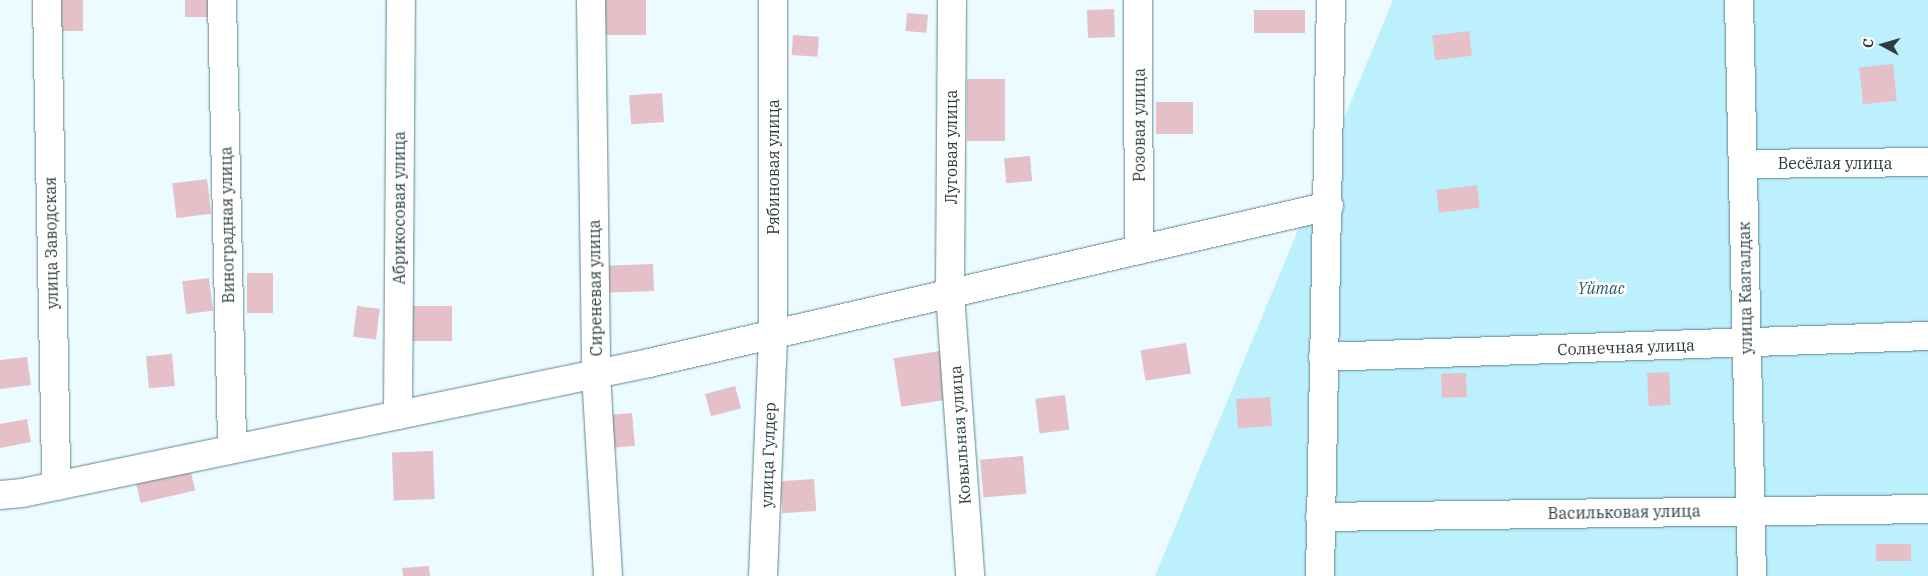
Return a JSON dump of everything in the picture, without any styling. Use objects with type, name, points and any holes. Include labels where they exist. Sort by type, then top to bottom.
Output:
[{"type":"street","name":"улица Заводская","points":[[47,0],[56,486]]},
{"type":"street","name":"Виноградная улица","points":[[222,0],[232,449]]},
{"type":"street","name":"Абрикосовая улица","points":[[398,415],[400,0]]},
{"type":"street","name":"Сиреневая улица","points":[[591,0],[596,374],[608,576]]},
{"type":"street","name":"Рябиновая улица","points":[[773,0],[773,335]]},
{"type":"street","name":"Луговая улица","points":[[950,294],[952,0]]},
{"type":"street","name":"Розовая улица","points":[[1138,0],[1139,250]]},
{"type":"street","points":[[1320,576],[1324,357],[1336,0]]},
{"type":"street","name":"улица Казгалдак","points":[[1739,0],[1752,576]]},
{"type":"street","name":"Весёлая улица","points":[[1743,164],[1928,162]]},
{"type":"street","points":[[0,495],[56,486],[596,374],[773,335],[1329,206]]},
{"type":"street","name":"Ковыльная улица","points":[[950,294],[970,576]]},
{"type":"street","name":"улица Гулдер","points":[[763,576],[773,335]]},
{"type":"street","name":"Солнечная улица","points":[[1324,357],[1928,336]]},
{"type":"street","name":"Васильковая улица","points":[[1320,517],[1751,509],[1928,509]]},
{"type":"green space","name":"Үйтас","points":[[1393,0],[1928,0],[1928,576],[1155,576]]},
{"type":"building","points":[[50,0],[83,0],[83,31],[50,31]]},
{"type":"building","points":[[185,0],[212,0],[212,17],[185,17]]},
{"type":"building","points":[[596,0],[646,0],[646,35],[596,35]]},
{"type":"building","points":[[1114,9],[1115,37],[1088,38],[1087,10]]},
{"type":"building","points":[[1254,10],[1305,10],[1305,33],[1254,33]]},
{"type":"building","points":[[907,13],[928,15],[926,33],[905,31]]},
{"type":"building","points":[[1469,31],[1472,56],[1435,60],[1432,36]]},
{"type":"building","points":[[793,35],[819,37],[818,57],[792,55]]},
{"type":"building","points":[[1893,64],[1897,101],[1863,104],[1859,68]]},
{"type":"building","points":[[967,79],[1005,79],[1005,141],[967,141]]},
{"type":"building","points":[[662,93],[664,122],[631,124],[629,95]]},
{"type":"building","points":[[1156,102],[1193,102],[1193,134],[1156,134]]},
{"type":"building","points":[[1030,156],[1032,181],[1006,183],[1004,158]]},
{"type":"building","points":[[207,179],[211,214],[177,218],[172,183]]},
{"type":"building","points":[[1477,185],[1480,208],[1439,213],[1436,190]]},
{"type":"building","points":[[653,264],[654,291],[605,293],[604,266]]},
{"type":"building","points":[[247,273],[273,273],[273,313],[247,313]]},
{"type":"building","points":[[209,278],[213,311],[186,314],[182,281]]},
{"type":"building","points":[[357,306],[380,309],[376,340],[353,337]]},
{"type":"building","points":[[410,306],[452,306],[452,341],[410,341]]},
{"type":"building","points":[[1186,343],[1191,374],[1145,381],[1141,350]]},
{"type":"building","points":[[940,351],[948,399],[901,407],[894,358]]},
{"type":"building","points":[[172,354],[175,386],[149,388],[146,356]]},
{"type":"building","points":[[27,357],[31,385],[0,389],[0,360]]},
{"type":"building","points":[[1669,372],[1671,405],[1649,406],[1647,373]]},
{"type":"building","points":[[1466,373],[1467,397],[1442,398],[1441,374]]},
{"type":"building","points":[[735,386],[741,408],[711,416],[705,394]]},
{"type":"building","points":[[1065,395],[1069,430],[1039,433],[1035,399]]},
{"type":"building","points":[[1270,397],[1272,426],[1238,428],[1236,399]]},
{"type":"building","points":[[632,413],[635,446],[611,448],[608,415]]},
{"type":"building","points":[[27,419],[31,442],[0,448],[0,424]]},
{"type":"building","points":[[433,451],[435,499],[394,500],[392,452]]},
{"type":"building","points":[[1023,456],[1026,494],[983,498],[980,460]]},
{"type":"building","points":[[190,468],[195,490],[141,503],[135,481]]},
{"type":"building","points":[[814,479],[816,511],[782,513],[780,481]]},
{"type":"building","points":[[1876,544],[1911,544],[1911,561],[1876,561]]},
{"type":"building","points":[[429,566],[430,576],[403,576],[402,568]]}]
